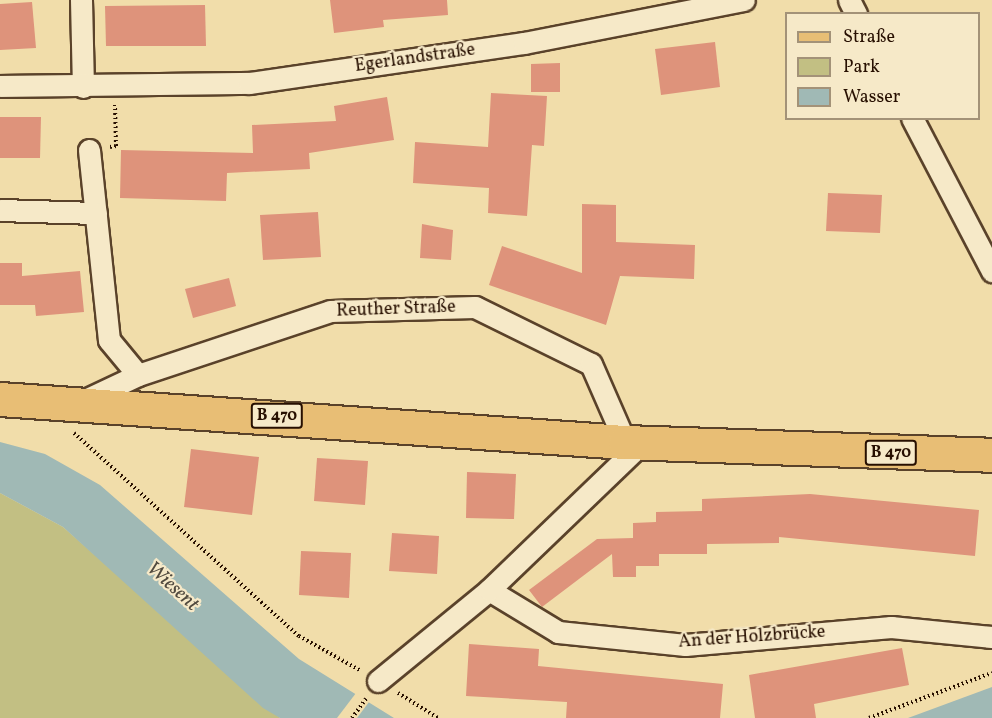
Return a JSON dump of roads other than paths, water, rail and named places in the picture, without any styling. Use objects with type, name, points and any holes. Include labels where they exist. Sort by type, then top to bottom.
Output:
[{"type":"main road","name":"Reuther Straße","points":[[0,399],[77,416],[634,442],[992,455]]},
{"type":"street","points":[[81,0],[83,87]]},
{"type":"street","name":"Egerlandstraße","points":[[0,86],[83,87],[249,83],[524,43],[744,0]]},
{"type":"street","points":[[913,120],[992,272]]},
{"type":"street","points":[[89,150],[109,340],[138,375]]},
{"type":"street","points":[[0,210],[96,213]]},
{"type":"street","name":"Reuther Straße","points":[[77,416],[138,375],[330,311],[475,307],[591,364],[634,442]]},
{"type":"street","points":[[374,687],[489,590],[634,442]]},
{"type":"street","name":"An der Holzbrücke","points":[[489,590],[558,632],[685,645],[891,627],[992,637]]},
{"type":"water","name":"Wiesent","points":[[0,442],[45,454],[100,485],[299,659],[394,718],[280,718],[263,708],[63,527],[0,493]]},
{"type":"water","points":[[992,687],[992,718],[908,718]]}]
